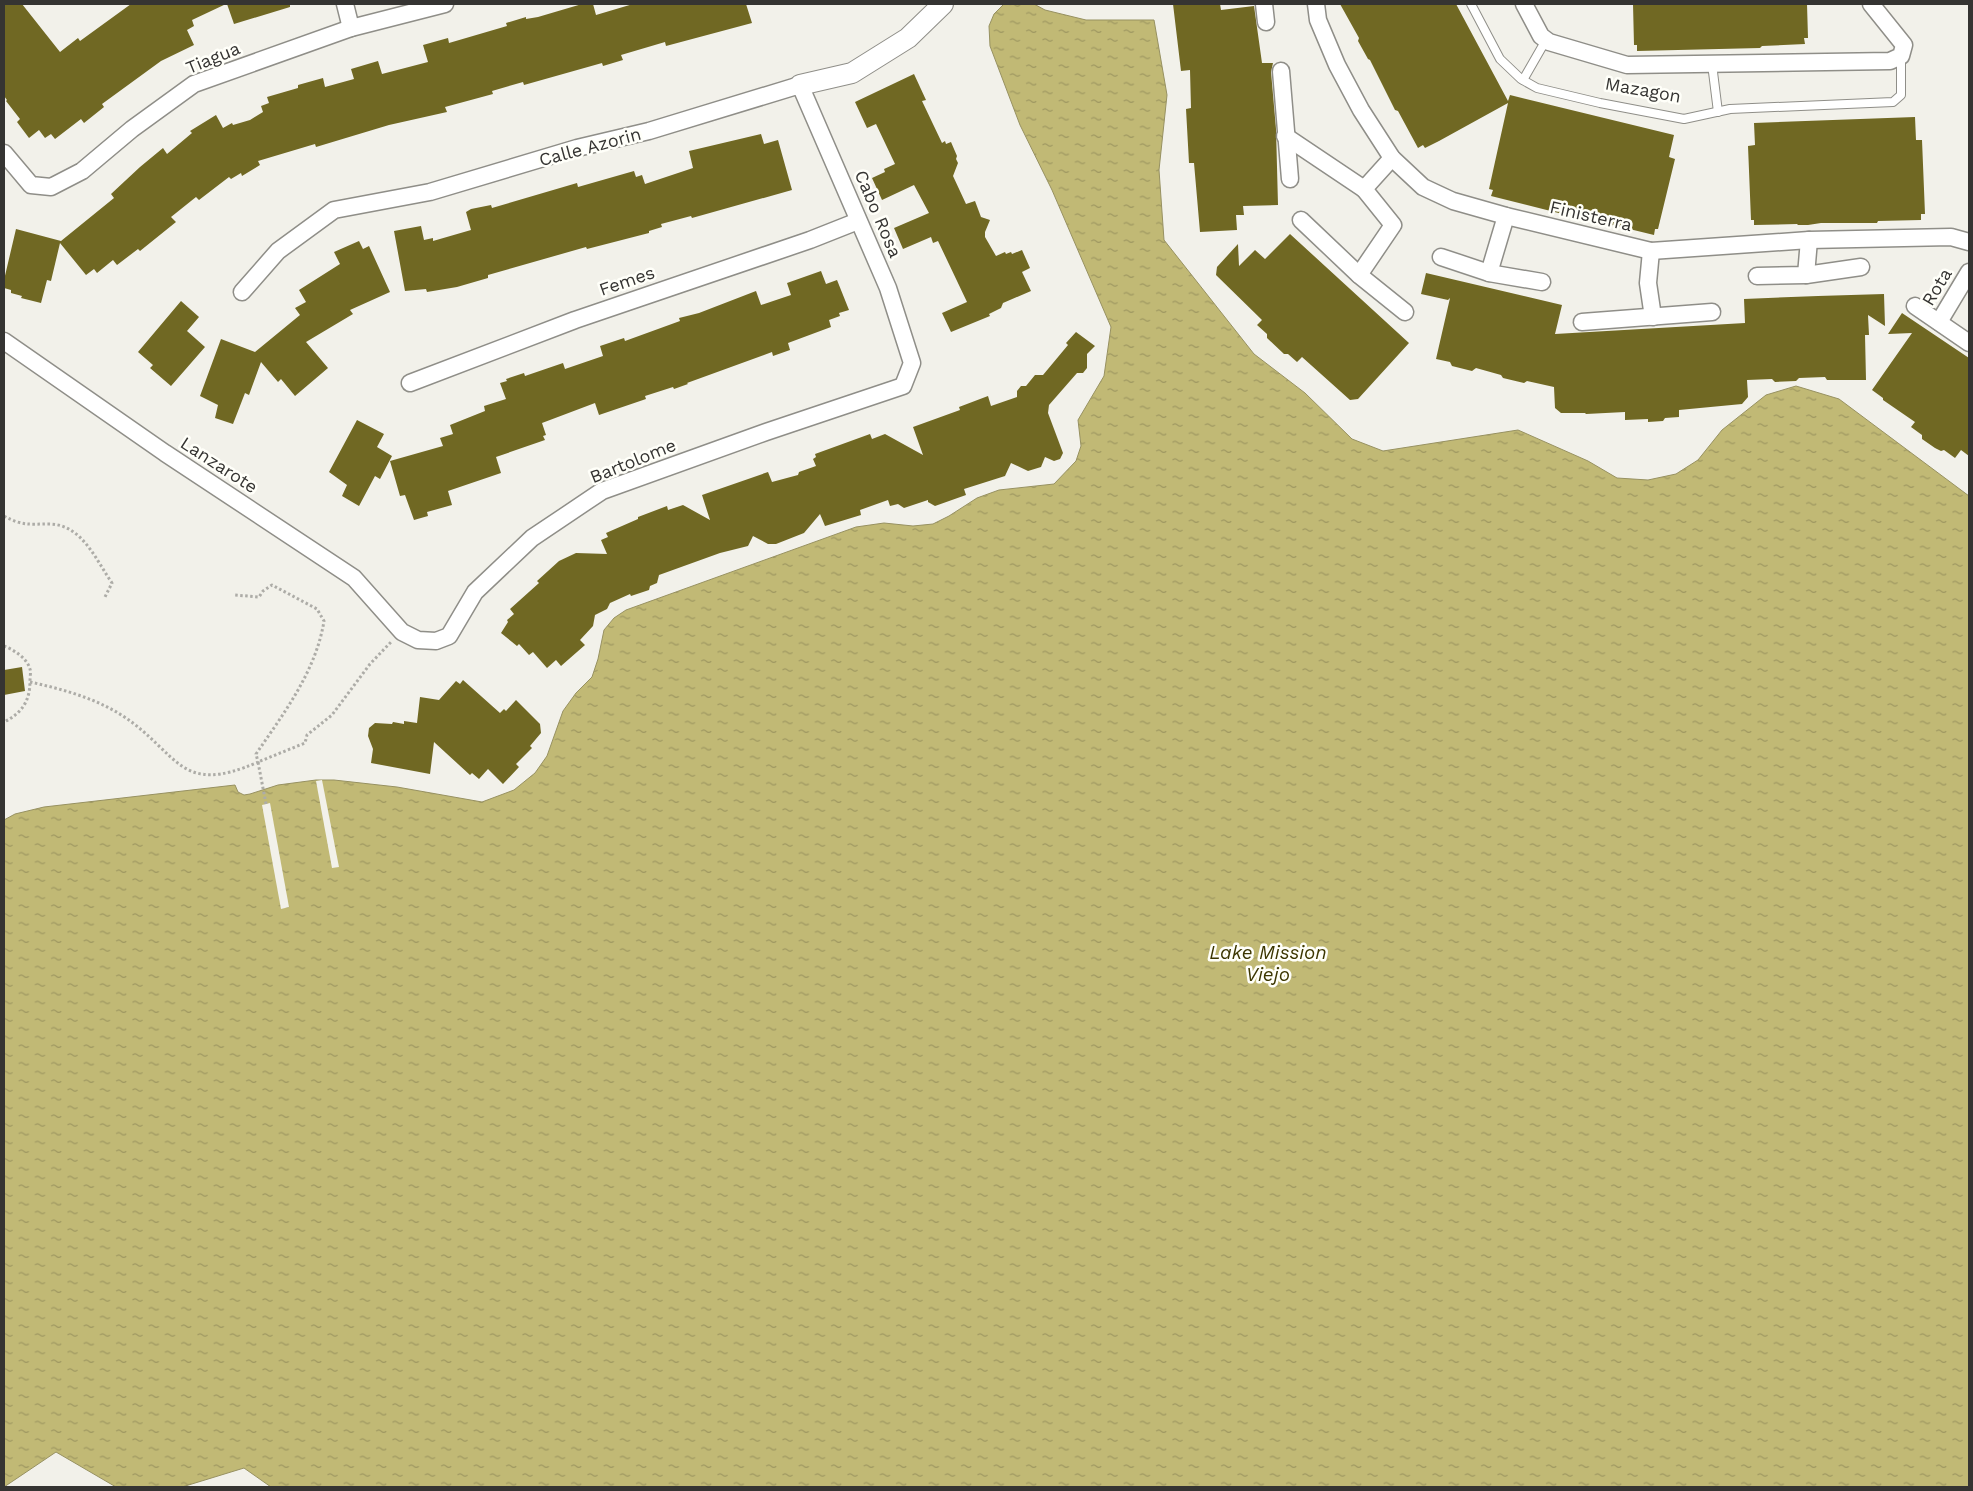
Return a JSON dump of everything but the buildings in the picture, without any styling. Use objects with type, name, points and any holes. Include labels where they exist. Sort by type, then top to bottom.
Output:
[{"type":"street","points":[[345,4],[351,28]]},
{"type":"street","name":"Tiagua","points":[[4,153],[31,185],[51,187],[82,171],[132,129],[194,84],[351,28],[445,4]]},
{"type":"street","name":"Calle Azorin","points":[[242,292],[278,251],[334,210],[430,192],[577,148],[650,131],[800,85],[852,72],[908,38],[943,4]]},
{"type":"street","points":[[1264,4],[1266,22]]},
{"type":"street","name":"Finisterra","points":[[1316,4],[1318,20],[1337,65],[1361,110],[1392,158],[1423,187],[1453,201],[1506,216],[1651,251],[1809,240],[1951,237],[1969,242]]},
{"type":"street","points":[[1524,4],[1541,36],[1546,40]]},
{"type":"street","points":[[1871,4],[1902,51]]},
{"type":"street","name":"Mazagon","points":[[1546,40],[1627,65],[1890,61],[1902,51]]},
{"type":"street","points":[[1281,71],[1290,179]]},
{"type":"street","name":"Cabo Rosa","points":[[800,85],[888,288],[912,362]]},
{"type":"street","points":[[1285,136],[1364,189],[1393,225],[1359,275]]},
{"type":"street","points":[[1364,189],[1392,158]]},
{"type":"street","points":[[1489,273],[1506,216]]},
{"type":"street","points":[[1301,220],[1359,275],[1405,312]]},
{"type":"street","name":"Femes","points":[[410,383],[575,320],[810,240],[858,221]]},
{"type":"street","points":[[1806,275],[1809,240]]},
{"type":"street","points":[[1651,251],[1648,283],[1653,317]]},
{"type":"street","points":[[1441,257],[1489,273],[1542,282]]},
{"type":"street","points":[[1757,276],[1806,275],[1861,267]]},
{"type":"street","name":"Rota","points":[[1939,322],[1967,281]]},
{"type":"street","name":"Rota","points":[[1915,306],[1969,343]]},
{"type":"street","points":[[1582,322],[1712,312]]},
{"type":"street","name":"Lanzarote","points":[[4,341],[173,459],[354,578],[402,632]]},
{"type":"street","name":"Bartolome","points":[[402,632],[418,640],[436,641],[449,636],[476,592],[532,538],[602,491],[775,429],[903,386],[912,362]]},
{"type":"lane","name":"Mazagon","points":[[1471,4],[1500,59],[1523,80],[1536,88],[1600,103],[1684,119],[1730,109],[1893,102],[1901,95],[1902,51]]},
{"type":"lane","points":[[1523,80],[1546,40]]},
{"type":"lane","points":[[1712,64],[1718,112]]},
{"type":"path","points":[[4,516],[26,526],[51,524],[63,526],[75,532],[91,550],[112,583],[105,597]]},
{"type":"path","points":[[235,594],[259,597],[264,590],[272,585],[317,609],[324,621],[318,647],[311,665],[287,709],[256,754],[266,804]]},
{"type":"path","points":[[30,682],[87,698],[122,715],[175,762],[192,772],[211,776],[238,771],[305,744],[308,735],[332,715],[370,664],[402,632]]},
{"type":"path","points":[[4,646],[17,652],[30,668],[30,692],[24,705],[14,717],[4,722]]},
{"type":"water","name":"Lake Mission Viejo","points":[[1004,4],[1034,4],[1045,10],[1086,20],[1154,20],[1167,95],[1159,170],[1164,240],[1254,354],[1305,393],[1352,439],[1383,451],[1518,430],[1588,461],[1617,478],[1648,480],[1676,474],[1698,460],[1722,430],[1766,395],[1796,386],[1839,399],[1969,496],[1969,1487],[271,1487],[244,1468],[182,1487],[116,1487],[56,1452],[4,1487],[4,820],[15,814],[44,807],[235,785],[238,792],[244,795],[278,785],[316,780],[334,780],[397,787],[482,802],[514,790],[535,773],[547,756],[563,711],[576,693],[592,677],[604,630],[614,618],[626,610],[856,527],[884,523],[913,526],[933,524],[977,498],[999,490],[1054,484],[1076,461],[1081,446],[1078,420],[1104,376],[1111,327],[1052,190],[1020,125],[990,46],[989,26],[994,14]]},
{"type":"pier","points":[[322,780],[339,867],[332,868],[316,781]]},
{"type":"pier","points":[[270,803],[289,907],[281,909],[262,805]]}]
